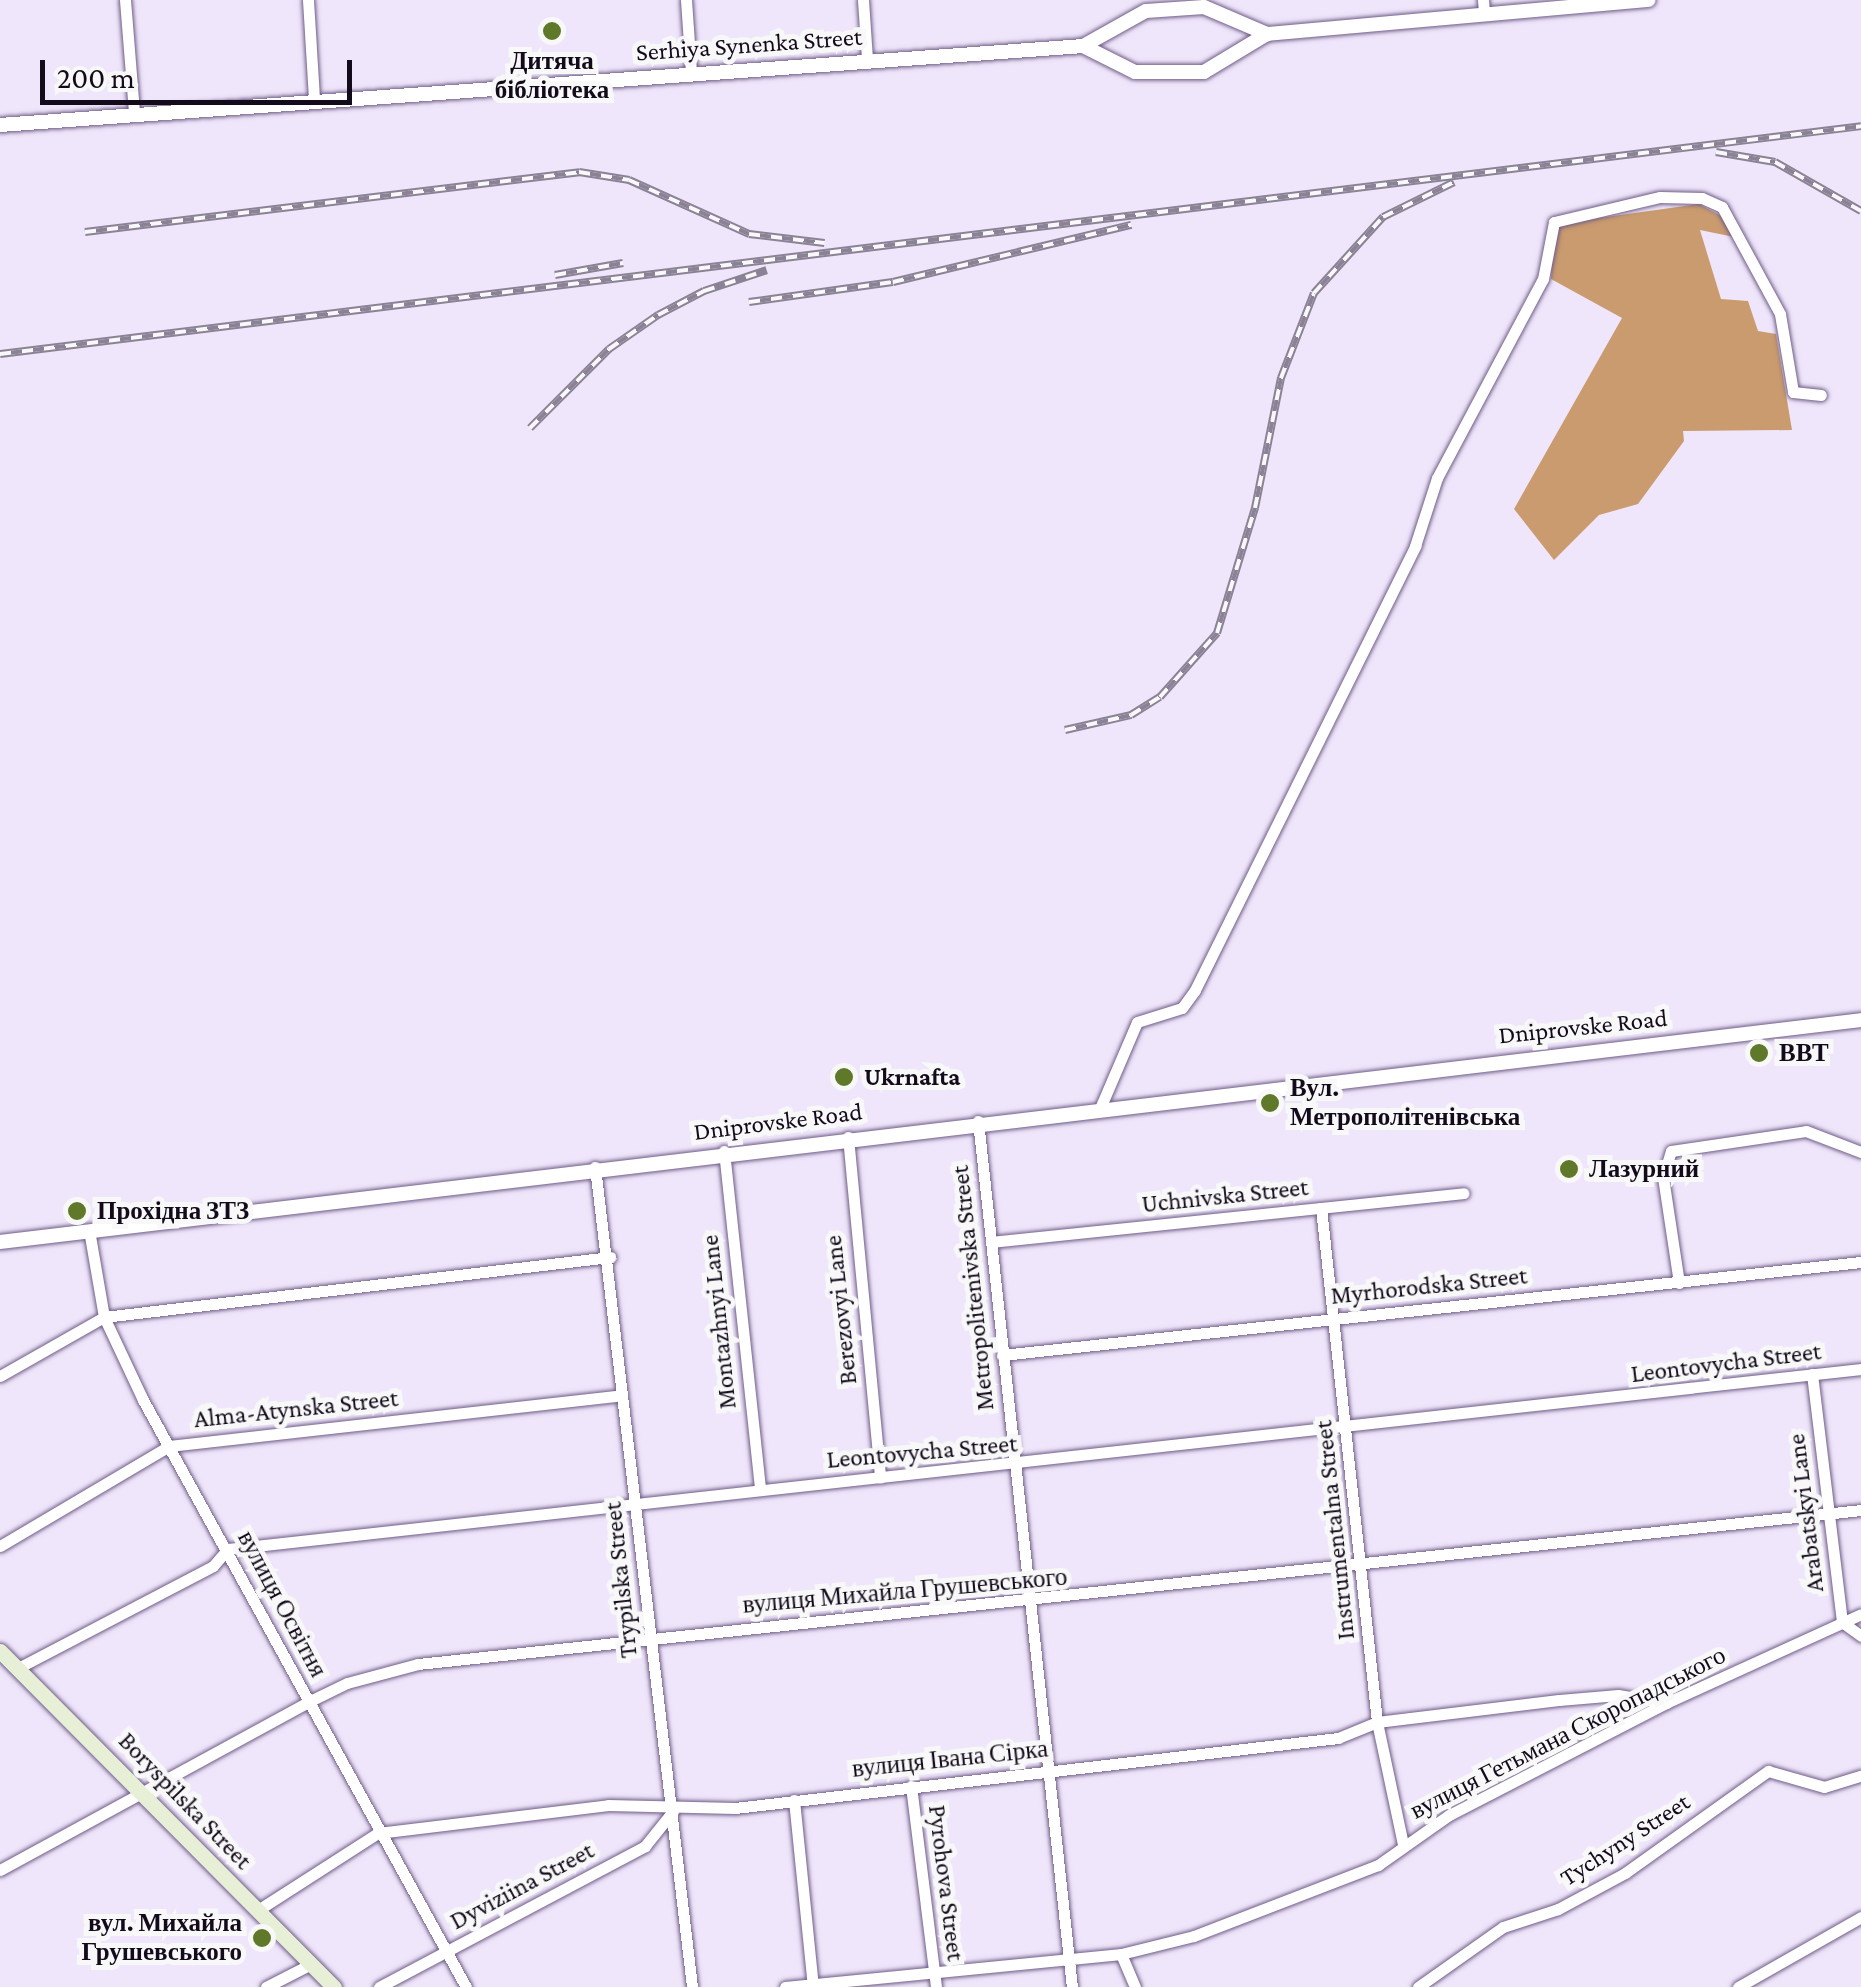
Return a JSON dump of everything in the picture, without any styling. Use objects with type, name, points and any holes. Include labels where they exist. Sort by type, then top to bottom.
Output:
[{"type":"main road","name":"Boryspilska Street","points":[[0,1650],[334,1987]]},
{"type":"street","points":[[125,0],[134,113]]},
{"type":"street","points":[[308,0],[314,99]]},
{"type":"street","points":[[686,0],[690,71]]},
{"type":"street","points":[[863,0],[867,59]]},
{"type":"street","points":[[1083,46],[1135,72],[1204,72],[1267,34],[1484,6],[1648,0]]},
{"type":"street","name":"Serhiya Synenka Street","points":[[0,125],[690,71],[1083,46],[1136,14],[1166,10],[1212,9],[1267,34]]},
{"type":"street","points":[[1101,1106],[1137,1022],[1182,1008],[1195,990],[1416,546],[1429,495],[1544,279],[1554,222],[1660,197],[1702,198],[1722,207],[1780,314],[1793,392],[1821,395]]},
{"type":"street","name":"Dniprovske Road","points":[[0,1242],[848,1136],[1861,1020]]},
{"type":"street","name":"Metropolitenivska Street","points":[[978,1121],[1072,1987]]},
{"type":"street","points":[[1679,1284],[1663,1177],[1668,1154],[1806,1131],[1818,1131],[1835,1146],[1861,1152]]},
{"type":"street","name":"Berezovyi Lane","points":[[848,1136],[880,1478]]},
{"type":"street","name":"Montazhnyi Lane","points":[[724,1151],[760,1489]]},
{"type":"street","name":"Trypilska Street","points":[[595,1167],[610,1257],[622,1395],[692,1987]]},
{"type":"street","name":"Uchnivska Street","points":[[991,1242],[1463,1193]]},
{"type":"street","name":"Instrumentalna Street","points":[[1322,1208],[1377,1722],[1404,1844]]},
{"type":"street","name":"вулиця Освітня","points":[[89,1230],[104,1317],[168,1446],[228,1550],[442,1954],[466,1987]]},
{"type":"street","points":[[0,1376],[104,1317],[610,1257]]},
{"type":"street","name":"Myrhorodska Street","points":[[1002,1355],[1861,1262]]},
{"type":"street","name":"Leontovycha Street","points":[[18,1668],[213,1566],[228,1550],[760,1489],[1015,1466],[1861,1369]]},
{"type":"street","name":"Arabatskyi Lane","points":[[1812,1374],[1842,1622],[1861,1636]]},
{"type":"street","name":"Alma-Atynska Street","points":[[0,1546],[168,1446],[622,1395]]},
{"type":"street","name":"вулиця Михайла Грушевського","points":[[0,1870],[308,1702],[347,1683],[418,1664],[1029,1603],[1861,1510]]},
{"type":"street","name":"вулиця Гетьмана Скоропадського","points":[[784,1987],[936,1981],[1121,1954],[1194,1936],[1378,1865],[1404,1844],[1666,1703],[1861,1614]]},
{"type":"street","name":"вулиця Івана Сірка","points":[[258,1910],[378,1833],[608,1805],[674,1811],[794,1800],[1338,1738],[1377,1722],[1618,1695],[1666,1703]]},
{"type":"street","name":"Tychyny Street","points":[[1418,1987],[1503,1926],[1558,1909],[1625,1873],[1768,1771],[1824,1787],[1861,1776]]},
{"type":"street","name":"Pyrohova Street","points":[[911,1786],[936,1981]]},
{"type":"street","points":[[794,1800],[813,1986]]},
{"type":"street","name":"Dyviziina Street","points":[[379,1987],[645,1846],[674,1811]]},
{"type":"street","points":[[1738,1987],[1861,1917]]},
{"type":"street","points":[[1121,1954],[1135,1987]]},
{"type":"street","points":[[266,1987],[311,1964]]},
{"type":"shaded area","points":[[1699,204],[1721,216],[1739,238],[1700,230],[1721,299],[1748,301],[1758,331],[1776,334],[1792,430],[1683,431],[1684,441],[1638,504],[1599,515],[1554,560],[1514,509],[1622,318],[1551,279],[1553,233],[1563,223]]},
{"type":"railway","points":[[0,354],[1861,126]]},
{"type":"railway","points":[[1716,152],[1775,162],[1861,211]]},
{"type":"railway","points":[[85,232],[579,172],[629,180],[749,234],[824,243]]},
{"type":"railway","points":[[1065,730],[1131,715],[1160,697],[1217,633],[1255,508],[1281,378],[1314,293],[1383,217],[1454,182]]},
{"type":"railway","points":[[749,302],[893,282],[1131,225]]},
{"type":"railway","points":[[555,275],[623,263]]},
{"type":"railway","points":[[530,428],[609,349],[658,315],[704,291],[767,270]]},
{"type":"place","name":"Дитяча бібліотека","points":[[552,31]]},
{"type":"place","name":"ВВТ","points":[[1759,1053]]},
{"type":"place","name":"Ukrnafta","points":[[844,1077]]},
{"type":"place","name":"Вул. Метрополітенівська","points":[[1270,1103]]},
{"type":"place","name":"Лазурний","points":[[1569,1169]]},
{"type":"place","name":"Прохідна ЗТЗ","points":[[77,1211]]},
{"type":"place","name":"вул. Михайла Грушевського","points":[[262,1938]]}]
